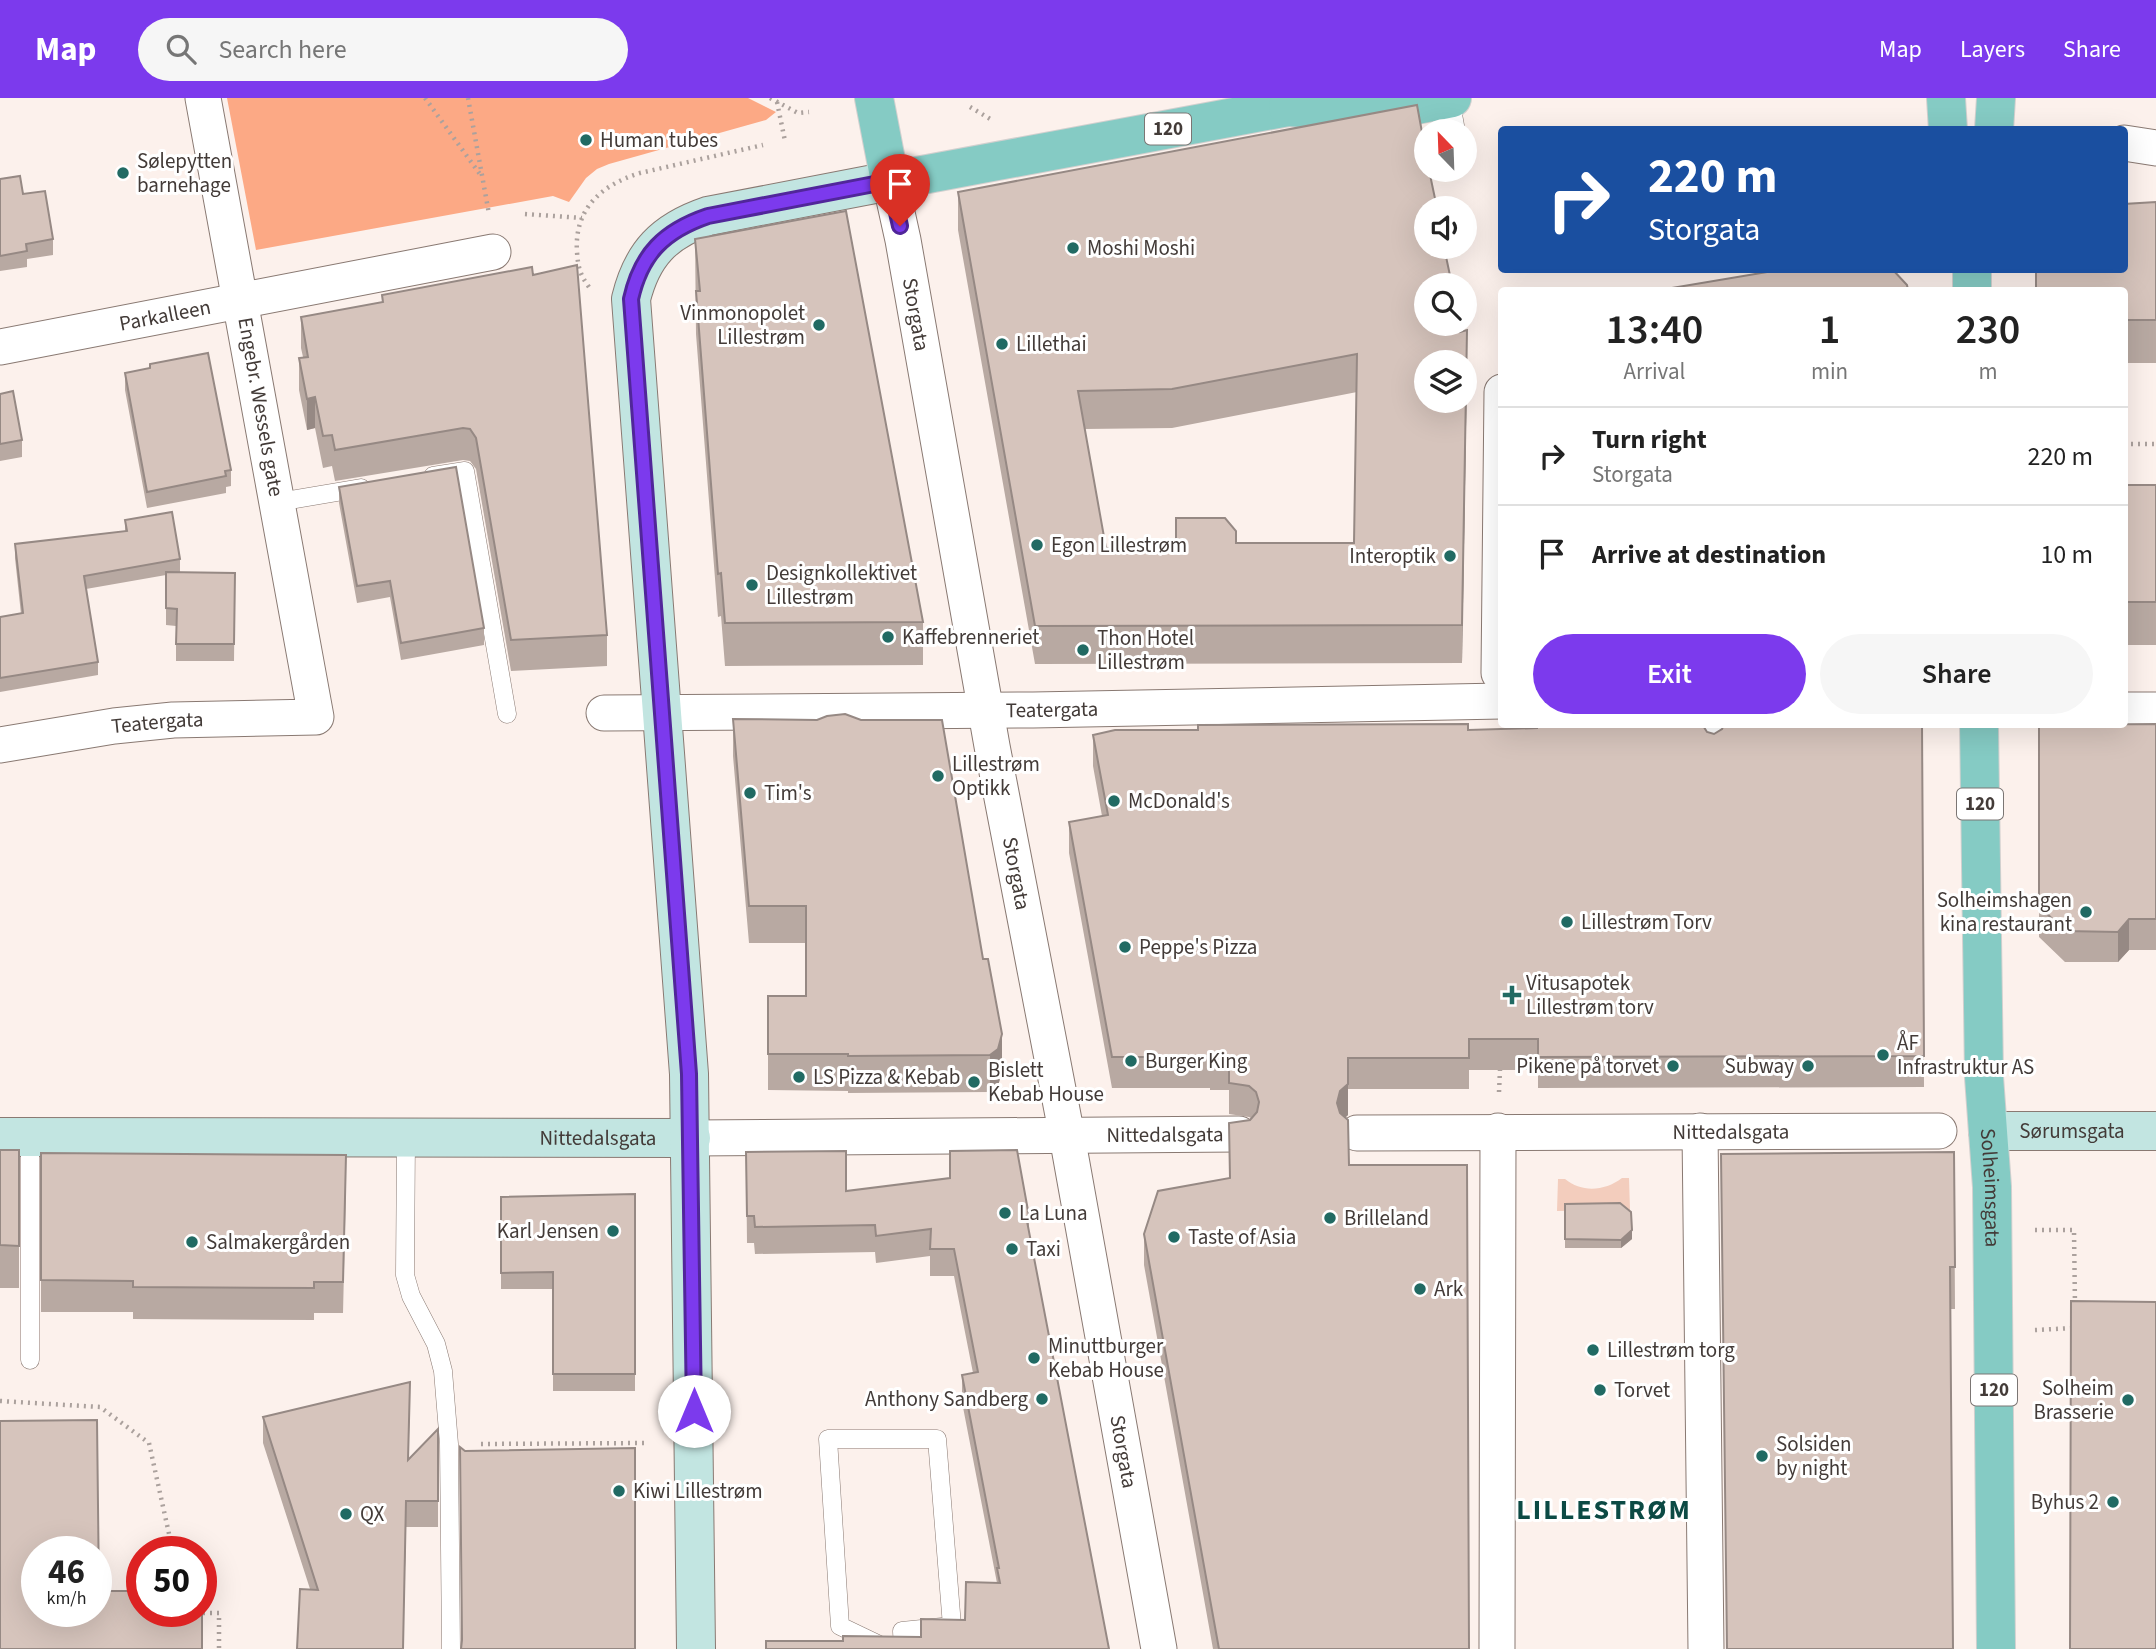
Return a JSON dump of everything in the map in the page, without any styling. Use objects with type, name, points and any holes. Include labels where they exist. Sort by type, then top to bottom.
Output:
[{"type":"main road","name":"Storgata","points":[[874,98],[890,181]]},
{"type":"main road","name":"120","points":[[890,181],[1297,102],[1376,113],[1451,98]]},
{"type":"main road","points":[[1946,98],[1948,126]]},
{"type":"main road","points":[[1994,126],[1996,98]]},
{"type":"main road","points":[[696,1649],[691,1138],[685,1013],[631,299],[636,277],[645,259],[658,244],[690,222],[708,216],[890,181]]},
{"type":"main road","name":"Solheimsgata","points":[[1979,728],[1984,1077],[1992,1187],[1996,1649]]},
{"type":"main road","name":"Sørumsgata","points":[[1988,1131],[2156,1131]]},
{"type":"main road","name":"Nittedalsgata","points":[[15,1136],[691,1138]]},
{"type":"street","name":"Engebr. Wessels gate","points":[[203,98],[316,717]]},
{"type":"street","points":[[2128,144],[2156,148]]},
{"type":"street","name":"Storgata","points":[[890,181],[903,240],[985,709],[1068,1136],[1159,1649]]},
{"type":"street","name":"Parkalleen","points":[[0,347],[494,252]]},
{"type":"street","name":"Teatergata","points":[[604,713],[1033,710],[1498,687]]},
{"type":"street","points":[[2128,710],[2156,710]]},
{"type":"street","name":"Teatergata","points":[[0,746],[114,726],[173,720],[316,717]]},
{"type":"street","points":[[1700,1131],[1706,1649]]},
{"type":"street","name":"Nittedalsgata","points":[[1357,1133],[1939,1131]]},
{"type":"street","points":[[1497,1649],[1498,1132]]},
{"type":"street","name":"Nittedalsgata","points":[[691,1138],[1239,1134]]},
{"type":"lane","points":[[1451,98],[1454,119]]},
{"type":"lane","points":[[411,480],[465,471],[507,714]]},
{"type":"lane","points":[[278,502],[385,484]]},
{"type":"lane","points":[[1713,728],[1713,754]]},
{"type":"lane","points":[[15,1136],[30,1360]]},
{"type":"lane","points":[[406,1137],[405,1275],[411,1296],[436,1344],[443,1371],[449,1444],[451,1649]]},
{"type":"lane","points":[[888,1649],[840,1626],[828,1439],[937,1439],[953,1626],[902,1631],[903,1649]]},
{"type":"path","points":[[425,98],[483,179]]},
{"type":"path","points":[[468,98],[494,252]]},
{"type":"path","points":[[770,98],[798,113],[809,112]]},
{"type":"path","points":[[777,102],[785,141]]},
{"type":"path","points":[[579,272],[577,230],[582,218],[602,191],[620,179],[763,145]]},
{"type":"path","points":[[525,214],[582,218]]},
{"type":"path","points":[[2128,444],[2156,444]]},
{"type":"path","points":[[2035,1230],[2074,1230],[2076,1328],[2035,1330]]},
{"type":"path","points":[[0,1401],[100,1407],[149,1443],[169,1536]]},
{"type":"path","points":[[449,1444],[648,1443]]},
{"type":"path","points":[[217,1613],[219,1649]]},
{"type":"shaded area","points":[[227,98],[748,98],[776,112],[766,120],[597,169],[586,178],[569,202],[553,196],[256,250]]},
{"type":"shaded area","points":[[1622,1178],[1629,1178],[1630,1210],[1557,1211],[1558,1179],[1594,1189],[1608,1186]]},
{"type":"building","points":[[1417,105],[1420,119],[1414,119],[1414,182],[1432,182],[1434,196],[1414,196],[1414,259],[1447,259],[1449,273],[1414,273],[1414,336],[1467,336],[1467,350],[1414,350],[1414,413],[1466,413],[1462,625],[1035,626],[958,192]],"holes":[[[1357,354],[1354,543],[1236,543],[1236,531],[1225,518],[1176,518],[1176,546],[1106,548],[1078,391],[1172,389]]]},
{"type":"building","points":[[20,176],[23,194],[45,191],[53,239],[26,244],[27,251],[0,256],[0,179]]},
{"type":"building","points":[[2156,202],[2156,320],[2128,320],[2128,287],[2036,287],[2036,273],[2128,273],[2128,204]]},
{"type":"building","points":[[846,211],[923,622],[725,623],[721,573],[718,574],[696,291],[700,291],[695,239]]},
{"type":"building","points":[[577,265],[607,635],[511,640],[476,438],[470,429],[463,428],[335,450],[332,435],[323,436],[315,397],[307,399],[299,358],[308,357],[301,317],[383,302],[382,295],[532,267],[533,275]]},
{"type":"building","points":[[1761,273],[1896,273],[1907,287],[1678,287]]},
{"type":"building","points":[[208,353],[231,470],[225,471],[226,476],[147,492],[125,373],[150,368],[150,364]]},
{"type":"building","points":[[13,391],[22,440],[0,444],[0,394]]},
{"type":"building","points":[[456,467],[484,628],[401,643],[390,581],[357,586],[339,487]]},
{"type":"building","points":[[2128,485],[2156,485],[2156,602],[2128,602]]},
{"type":"building","points":[[172,512],[180,559],[84,576],[98,662],[0,678],[0,617],[23,613],[15,544],[127,531],[125,520]]},
{"type":"building","points":[[166,572],[235,573],[234,644],[176,644],[177,609],[166,608]]},
{"type":"building","points":[[845,714],[861,720],[942,720],[983,959],[988,959],[1002,1034],[998,1049],[990,1055],[768,1054],[768,996],[806,996],[806,906],[749,906],[733,719],[817,720]]},
{"type":"building","points":[[1468,724],[1468,730],[1704,728],[1714,734],[1722,728],[1922,728],[1924,1056],[1538,1057],[1538,1039],[1469,1039],[1469,1058],[1348,1058],[1348,1084],[1340,1091],[1337,1103],[1340,1113],[1348,1120],[1349,1165],[1467,1165],[1469,1649],[1219,1649],[1144,1234],[1158,1191],[1230,1178],[1229,1123],[1250,1120],[1257,1112],[1259,1102],[1256,1092],[1249,1086],[1229,1083],[1229,1059],[1112,1057],[1069,822],[1108,815],[1093,735],[1115,730],[1198,730],[1198,725]]},
{"type":"building","points":[[2128,724],[2156,724],[2156,919],[2129,919],[2118,932],[2065,931],[2039,906],[2039,728],[2128,728]]},
{"type":"building","points":[[0,1150],[19,1150],[19,1246],[0,1245]]},
{"type":"building","points":[[1017,1150],[1029,1216],[1026,1216],[1109,1649],[766,1649],[766,1641],[843,1641],[843,1636],[921,1637],[921,1619],[965,1620],[966,1582],[1000,1583],[962,1375],[978,1372],[954,1249],[930,1249],[931,1229],[876,1236],[875,1225],[755,1227],[754,1216],[747,1216],[746,1152],[846,1151],[846,1191],[950,1178],[950,1151]]},
{"type":"building","points":[[1954,1152],[1955,1267],[1950,1267],[1953,1649],[1727,1649],[1721,1154]]},
{"type":"building","name":"Salmakergården","points":[[41,1153],[346,1155],[343,1282],[314,1282],[314,1288],[133,1287],[133,1281],[41,1280]]},
{"type":"building","points":[[635,1194],[635,1374],[553,1374],[553,1272],[501,1273],[501,1197]]},
{"type":"building","points":[[1620,1203],[1631,1212],[1632,1230],[1621,1240],[1565,1239],[1565,1204]]},
{"type":"building","name":"Byhus 2","points":[[2071,1301],[2156,1302],[2156,1649],[2070,1649]]},
{"type":"building","name":"QX","points":[[410,1382],[408,1460],[438,1429],[438,1501],[406,1501],[403,1649],[297,1649],[300,1589],[318,1590],[263,1417]]},
{"type":"building","points":[[97,1420],[98,1536],[21,1536],[21,1627],[112,1627],[112,1591],[126,1591],[126,1627],[202,1627],[202,1649],[0,1649],[0,1421]]},
{"type":"building","points":[[460,1447],[465,1451],[635,1448],[635,1649],[461,1649]]},
{"type":"place","name":"Human tubes","points":[[586,140]]},
{"type":"place","name":"Sølepytten barnehage","points":[[123,173]]},
{"type":"place","name":"Moshi Moshi","points":[[1073,248]]},
{"type":"place","name":"Vinmonopolet Lillestrøm","points":[[819,325]]},
{"type":"place","name":"Lillethai","points":[[1002,344]]},
{"type":"place","name":"Egon Lillestrøm","points":[[1037,545]]},
{"type":"place","name":"Interoptik","points":[[1450,556]]},
{"type":"place","name":"Designkollektivet Lillestrøm","points":[[752,585]]},
{"type":"place","name":"Kaffebrenneriet","points":[[888,637]]},
{"type":"place","name":"Thon Hotel Lillestrøm","points":[[1083,650]]},
{"type":"place","name":"Lillestrøm Optikk","points":[[938,776]]},
{"type":"place","name":"Tim's","points":[[750,793]]},
{"type":"place","name":"McDonald's","points":[[1114,801]]},
{"type":"place","name":"Solheimshagen kina restaurant","points":[[2086,912]]},
{"type":"place","name":"Lillestrøm Torv","points":[[1567,922]]},
{"type":"place","name":"Peppe's Pizza","points":[[1125,947]]},
{"type":"place","name":"Vitusapotek Lillestrøm torv","points":[[1512,995]]},
{"type":"place","name":"ÅF Infrastruktur AS","points":[[1883,1055]]},
{"type":"place","name":"Burger King","points":[[1131,1061]]},
{"type":"place","name":"Pikene på torvet","points":[[1673,1066]]},
{"type":"place","name":"Subway","points":[[1808,1066]]},
{"type":"place","name":"LS Pizza & Kebab","points":[[799,1077]]},
{"type":"place","name":"Bislett Kebab House","points":[[974,1082]]},
{"type":"place","name":"La Luna","points":[[1005,1213]]},
{"type":"place","name":"Brilleland","points":[[1330,1218]]},
{"type":"place","name":"Karl Jensen","points":[[613,1231]]},
{"type":"place","name":"Taste of Asia","points":[[1174,1237]]},
{"type":"place","name":"Salmakergården","points":[[192,1242]]},
{"type":"place","name":"Taxi","points":[[1012,1249]]},
{"type":"place","name":"Ark","points":[[1420,1289]]},
{"type":"place","name":"Lillestrøm torg","points":[[1593,1350]]},
{"type":"place","name":"Minuttburger Kebab House","points":[[1034,1358]]},
{"type":"place","name":"Torvet","points":[[1600,1390]]},
{"type":"place","name":"Anthony Sandberg","points":[[1042,1399]]},
{"type":"place","name":"Solheim Brasserie","points":[[2128,1400]]},
{"type":"place","name":"Solsiden by night","points":[[1762,1456]]},
{"type":"place","name":"Kiwi Lillestrøm","points":[[619,1491]]},
{"type":"place","name":"Byhus 2","points":[[2113,1502]]},
{"type":"place","name":"QX","points":[[346,1514]]},
{"type":"district","name":"LILLESTRØM","points":[[1604,1510]]},
{"type":"route","points":[[694,1411],[689,1074],[631,299],[636,277],[645,259],[658,244],[690,222],[708,216],[890,181],[900,226]]}]
